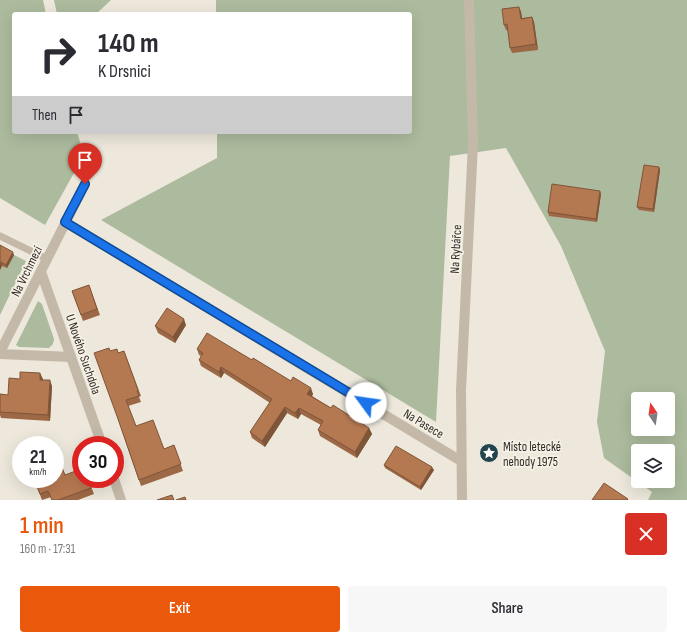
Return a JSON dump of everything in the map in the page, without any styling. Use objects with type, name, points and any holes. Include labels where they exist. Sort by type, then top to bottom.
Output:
[{"type":"street","name":"Na Rybářce","points":[[462,500],[461,390],[473,143],[469,0]]},
{"type":"street","name":"Na Vrchmezí","points":[[0,353],[85,184]]},
{"type":"street","name":"Na Pasece","points":[[65,222],[461,460]]},
{"type":"street","name":"U Nového Suchdola","points":[[41,272],[99,436]]},
{"type":"street","name":"U Nového Suchdola","points":[[0,353],[71,357]]},
{"type":"street","points":[[117,488],[121,500]]},
{"type":"lane","points":[[0,236],[47,259]]},
{"type":"green space","points":[[0,0],[43,0],[46,12],[12,12],[12,134],[78,134],[84,155],[45,225],[0,198]]},
{"type":"green space","points":[[54,0],[111,0],[98,12],[57,12]]},
{"type":"green space","points":[[216,0],[687,0],[687,500],[648,500],[652,492],[646,488],[675,488],[675,444],[631,444],[631,477],[604,458],[597,422],[605,351],[561,246],[506,148],[450,156],[436,422],[101,220],[217,158],[217,134],[412,134],[412,12],[216,12]]},
{"type":"green space","points":[[14,255],[26,261],[0,315],[0,270],[2,266]]},
{"type":"green space","points":[[38,301],[42,304],[54,339],[53,344],[49,348],[19,347],[16,345]]},
{"type":"building","points":[[519,7],[521,19],[532,17],[536,44],[510,48],[507,24],[504,25],[502,9]]},
{"type":"building","points":[[644,165],[659,167],[653,209],[637,207]]},
{"type":"building","points":[[552,184],[600,191],[596,219],[548,212]]},
{"type":"building","points":[[0,245],[13,252],[6,265],[1,262],[0,264]]},
{"type":"building","points":[[89,285],[97,309],[81,315],[72,291]]},
{"type":"building","points":[[167,308],[184,319],[173,337],[155,326]]},
{"type":"building","points":[[207,333],[291,381],[293,377],[311,388],[307,394],[331,408],[333,405],[369,428],[355,452],[318,430],[323,421],[299,408],[295,413],[285,407],[262,441],[250,432],[272,399],[221,367],[219,372],[199,360],[203,353],[197,349]]},
{"type":"building","points":[[109,348],[110,351],[117,349],[118,353],[124,351],[139,396],[126,400],[136,426],[153,420],[164,449],[174,445],[181,464],[139,480],[94,353]]},
{"type":"building","points":[[20,372],[40,373],[40,380],[50,380],[48,415],[0,412],[0,394],[8,395],[9,378],[20,379]]},
{"type":"building","points":[[396,446],[432,467],[420,487],[384,465]]},
{"type":"building","points":[[64,472],[65,475],[72,472],[72,488],[91,488],[58,500],[52,500],[48,491],[40,494],[38,488],[64,488]]},
{"type":"building","points":[[604,483],[628,499],[592,500]]},
{"type":"building","points":[[172,495],[174,500],[157,500]]},
{"type":"building","points":[[185,497],[186,500],[176,500]]},
{"type":"place","name":"Místo letecké nehody 1975","points":[[489,453]]},
{"type":"route","points":[[85,184],[65,222],[366,403]]}]
